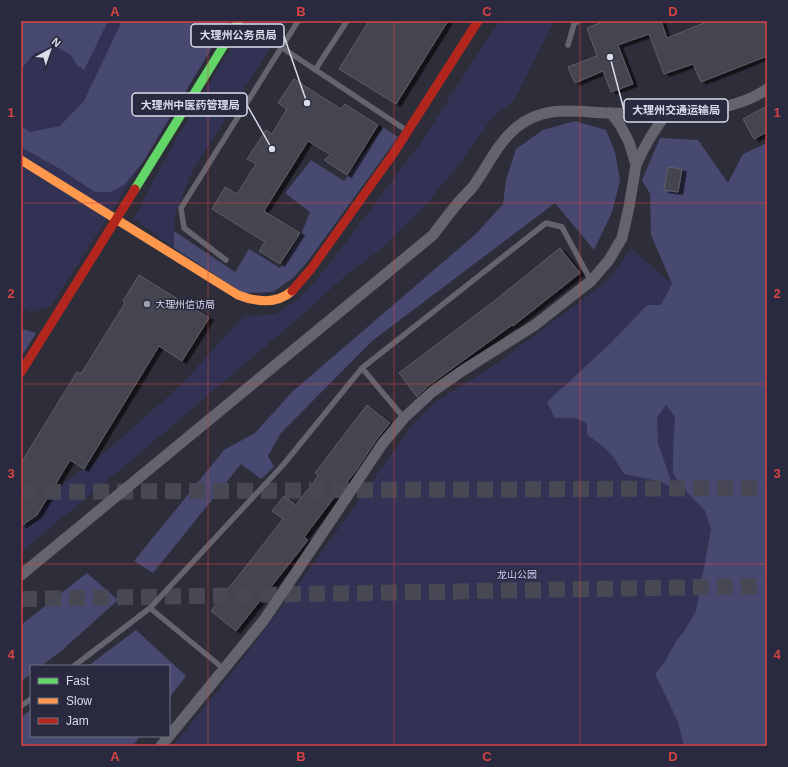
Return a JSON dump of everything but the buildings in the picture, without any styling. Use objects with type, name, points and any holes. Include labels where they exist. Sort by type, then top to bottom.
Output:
[{"type":"street","points":[[21,372],[239,21]]},
{"type":"street","points":[[21,160],[231,292],[244,299],[262,301],[275,299],[288,293],[311,268],[408,132],[478,21]]},
{"type":"street","points":[[21,575],[433,235],[458,202],[472,188],[505,139],[517,127],[541,114],[557,110],[611,113],[668,113],[720,108],[750,100],[767,89]]},
{"type":"street","points":[[611,113],[620,125],[629,142],[636,165]]},
{"type":"street","points":[[170,736],[264,620],[383,443],[404,418],[432,392],[462,371],[535,325],[601,272],[622,238],[636,165],[653,131],[668,113]]},
{"type":"street","points":[[162,746],[169,737]]},
{"type":"lane","points":[[226,260],[184,228],[181,208],[298,21]]},
{"type":"lane","points":[[315,70],[347,21]]},
{"type":"lane","points":[[568,45],[574,24],[579,21]]},
{"type":"lane","points":[[281,47],[408,132]]},
{"type":"lane","points":[[75,665],[150,608],[283,465],[362,368],[546,223],[562,227],[591,281]]},
{"type":"lane","points":[[362,368],[404,418]]},
{"type":"lane","points":[[150,608],[225,669]]},
{"type":"lane","points":[[21,706],[30,700]]},
{"type":"green space","points":[[21,21],[228,21],[143,162],[51,306],[31,313],[21,308]]},
{"type":"green space","points":[[249,21],[287,21],[192,172],[175,214],[174,248],[134,219],[188,118]]},
{"type":"green space","points":[[499,21],[554,21],[513,102],[492,118],[457,167],[425,206],[380,250],[345,276],[301,316],[21,552],[21,527],[47,505],[66,481],[93,463],[180,386],[243,317],[275,314],[298,300],[328,266],[421,142]]},
{"type":"green space","name":"龙山公园","points":[[631,248],[672,284],[682,487],[705,511],[711,529],[696,611],[664,663],[655,674],[678,722],[684,746],[173,746],[242,660],[309,570],[413,424],[434,403],[496,364],[609,279]]},
{"type":"shaded area","points":[[21,21],[108,21],[84,70],[76,64],[71,55],[55,46],[35,53],[21,69]]},
{"type":"shaded area","points":[[122,21],[228,21],[143,162],[124,185],[111,192],[95,192],[60,169],[21,147],[21,126],[30,132],[60,126],[84,101]]},
{"type":"shaded area","points":[[575,121],[606,130],[615,152],[620,181],[612,212],[594,250],[555,203],[372,341],[281,433],[268,456],[274,467],[261,479],[241,464],[153,573],[134,561],[224,450],[255,433],[293,391],[477,233],[503,204],[506,180],[516,149],[543,130]]},
{"type":"shaded area","points":[[383,127],[398,137],[308,261],[293,278],[273,292],[243,293],[174,248],[174,231],[235,272],[249,249],[280,268],[302,232],[310,212],[285,193],[311,160],[344,181]]},
{"type":"shaded area","points":[[660,138],[698,140],[728,183],[743,154],[767,143],[767,746],[684,746],[678,722],[655,674],[664,663],[696,611],[711,529],[705,511],[682,487],[673,473],[675,417],[666,405],[657,417],[658,444],[674,489],[662,482],[624,474],[608,452],[587,435],[587,424],[576,419],[555,418],[547,402],[612,342],[647,305],[661,305],[672,284],[651,235],[650,194],[642,180]]},
{"type":"shaded area","points":[[23,329],[36,333],[21,357],[21,331]]},
{"type":"shaded area","points":[[87,573],[118,600],[60,652],[42,665],[30,665],[30,675],[21,681],[21,625]]},
{"type":"shaded area","points":[[136,630],[186,676],[170,697],[170,665],[89,665]]},
{"type":"shaded area","points":[[30,711],[30,737],[139,737],[133,746],[21,746],[21,717]]},
{"type":"tunnel","points":[[21,492],[767,488]]},
{"type":"tunnel","points":[[21,599],[767,586]]},
{"type":"traffic: fast","points":[[135,189],[239,21]]},
{"type":"traffic: slow","points":[[21,160],[238,295],[259,301],[266,301],[279,299],[292,291]]},
{"type":"traffic: jam","points":[[292,291],[311,269],[393,154],[478,21]]},
{"type":"traffic: jam","points":[[21,372],[135,189]]},
{"type":"place","name":"大理州交通运输局","points":[[610,57]]},
{"type":"place","name":"大理州公务员局","points":[[307,103]]},
{"type":"place","name":"大理州中医药管理局","points":[[272,149]]},
{"type":"place","name":"大理州信访局","points":[[147,304]]}]
